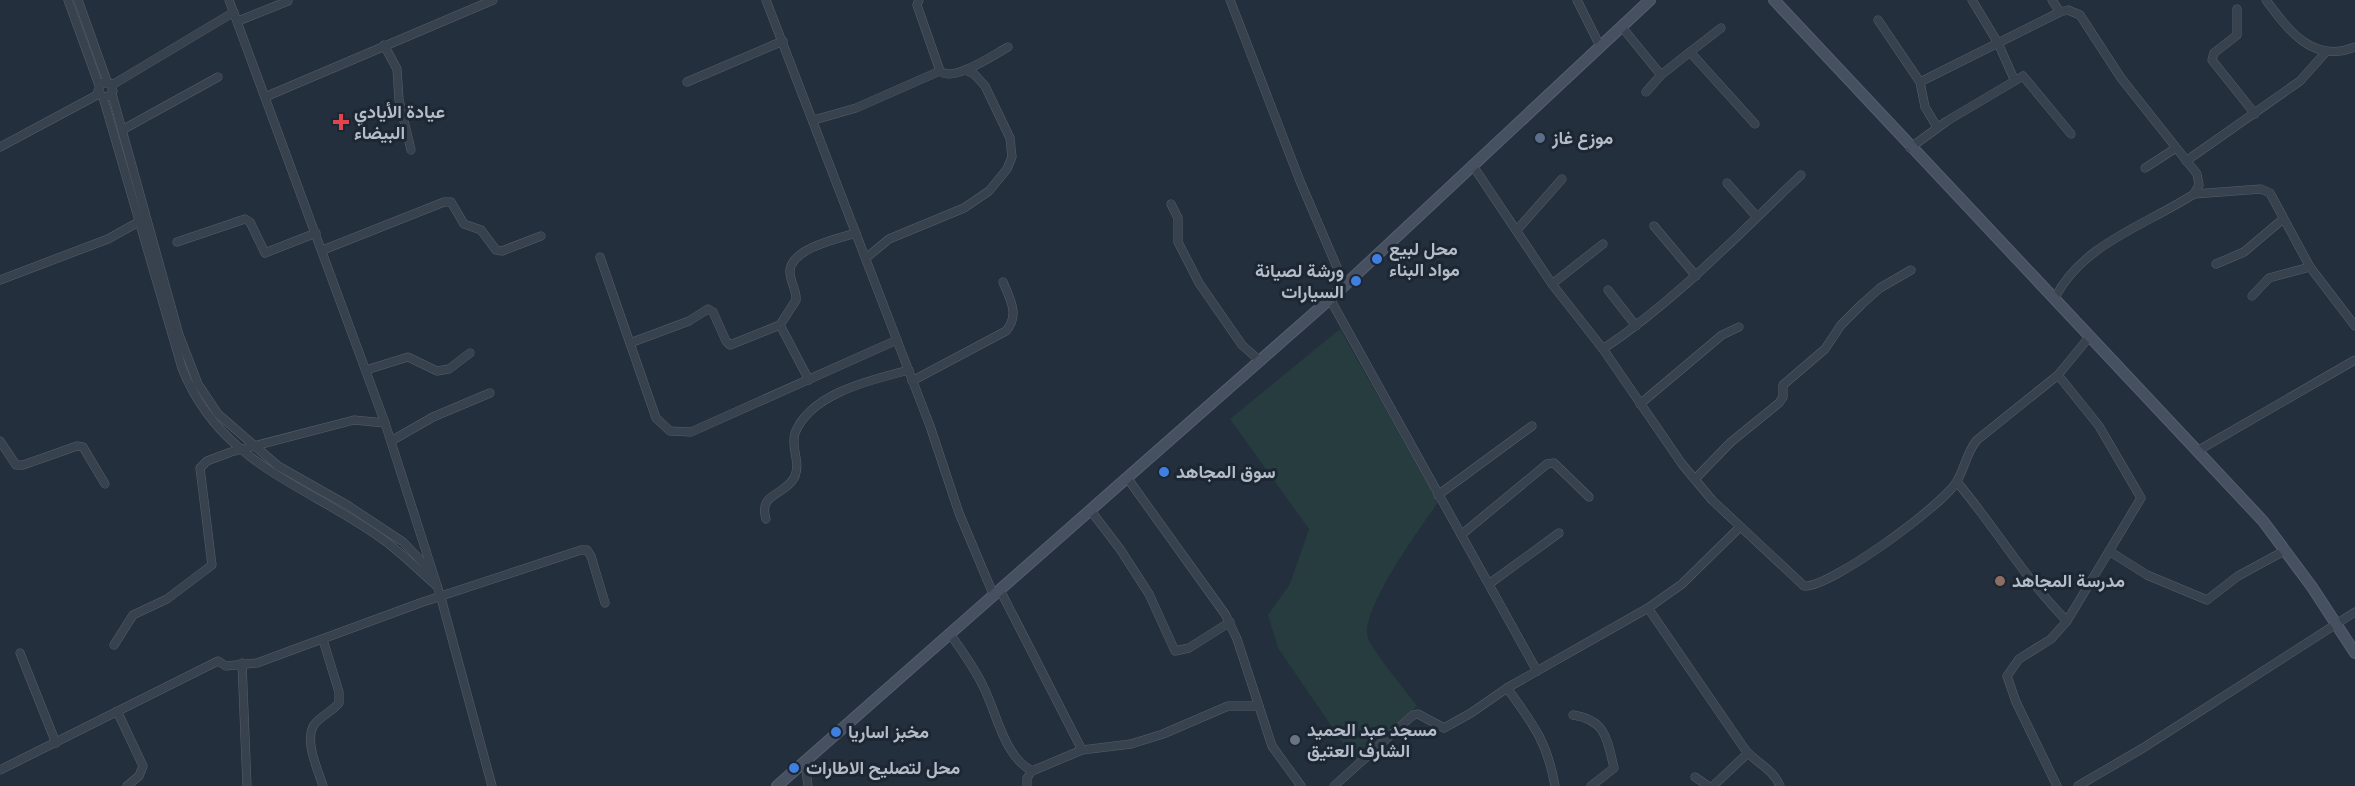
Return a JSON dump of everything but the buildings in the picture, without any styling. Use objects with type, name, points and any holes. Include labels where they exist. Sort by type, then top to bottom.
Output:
[{"type":"main road","points":[[777,786],[1330,300],[1650,0]]},
{"type":"main road","points":[[1774,0],[1910,148],[2199,450],[2286,550],[2355,653]]},
{"type":"street","points":[[68,0],[104,88],[112,94],[143,220],[198,384],[218,414],[255,448],[278,466],[347,505],[403,542],[433,573]]},
{"type":"street","points":[[229,0],[385,423],[441,598],[492,786]]},
{"type":"street","points":[[265,98],[493,0]]},
{"type":"street","points":[[766,0],[909,370],[959,513],[997,593],[1082,750]]},
{"type":"street","points":[[919,0],[917,5],[940,71],[948,76],[965,70],[1008,47]]},
{"type":"street","points":[[1230,0],[1300,182],[1345,286]]},
{"type":"street","points":[[1577,0],[1600,46]]},
{"type":"street","points":[[1972,0],[1998,43],[2014,80]]},
{"type":"street","points":[[2052,0],[2060,12]]},
{"type":"street","points":[[2266,0],[2298,36],[2315,49],[2336,54],[2355,47]]},
{"type":"street","points":[[81,1],[190,387],[208,416],[243,450],[277,478],[380,537],[437,587]]},
{"type":"street","points":[[237,21],[288,1]]},
{"type":"street","points":[[2237,9],[2237,35],[2214,53],[2212,60],[2255,114]]},
{"type":"street","points":[[1920,82],[2068,10],[2080,15],[2121,78],[2198,177],[2198,188],[2194,194]]},
{"type":"street","points":[[0,147],[234,12]]},
{"type":"street","points":[[1878,20],[1920,82],[1925,107],[1937,127]]},
{"type":"street","points":[[1622,26],[1661,75]]},
{"type":"street","points":[[1646,92],[1661,75],[1721,28]]},
{"type":"street","points":[[687,82],[783,41]]},
{"type":"street","points":[[384,45],[397,69],[399,100],[411,150]]},
{"type":"street","points":[[1690,52],[1755,124]]},
{"type":"street","points":[[2186,161],[2300,81],[2325,53]]},
{"type":"street","points":[[866,258],[883,243],[898,235],[948,217],[963,208],[989,191],[1006,169],[1012,157],[1010,138],[985,86],[974,74],[965,70]]},
{"type":"street","points":[[814,120],[881,98],[940,71]]},
{"type":"street","points":[[1910,148],[1937,127],[2023,76],[2071,134]]},
{"type":"street","points":[[122,130],[218,77]]},
{"type":"street","points":[[2145,168],[2176,148]]},
{"type":"street","points":[[1473,166],[1552,284],[1603,349],[1695,479],[1740,527],[1801,585],[1810,586],[1829,578],[1911,525],[1938,503],[1957,482],[1968,452],[1977,440],[2058,375],[2090,336]]},
{"type":"street","points":[[1603,349],[1636,326],[1696,276],[1801,175]]},
{"type":"street","points":[[1517,230],[1563,179]]},
{"type":"street","points":[[1727,183],[1757,217]]},
{"type":"street","points":[[2055,298],[2071,273],[2099,249],[2194,194],[2264,189],[2272,195],[2310,267],[2354,322]]},
{"type":"street","points":[[323,250],[444,202],[451,202],[464,224],[481,230],[496,250],[502,251],[542,236]]},
{"type":"street","points":[[1171,204],[1178,218],[1178,242],[1199,283],[1242,345],[1260,361]]},
{"type":"street","points":[[177,242],[245,219],[250,222],[265,253],[316,233]]},
{"type":"street","points":[[2216,264],[2244,252],[2283,219]]},
{"type":"street","points":[[0,280],[108,239],[143,220]]},
{"type":"street","points":[[1654,226],[1696,276]]},
{"type":"street","points":[[630,343],[689,321],[708,309],[713,312],[726,342],[730,345],[780,325],[796,300],[790,273],[796,258],[819,245],[856,233]]},
{"type":"street","points":[[1552,284],[1603,244]]},
{"type":"street","points":[[600,257],[656,418],[664,428],[680,434],[691,432],[897,340]]},
{"type":"street","points":[[2252,297],[2269,278],[2310,267]]},
{"type":"street","points":[[1695,479],[1731,442],[1779,403],[1783,397],[1783,385],[1825,348],[1850,314],[1880,288],[1911,270]]},
{"type":"street","points":[[912,381],[1006,331],[1014,319],[1014,310],[1003,282]]},
{"type":"street","points":[[1608,290],[1636,326]]},
{"type":"street","points":[[1330,300],[1537,671]]},
{"type":"street","points":[[780,325],[809,380]]},
{"type":"street","points":[[1640,404],[1722,335],[1738,327]]},
{"type":"street","points":[[366,370],[408,357],[431,369],[443,370],[449,369],[470,353]]},
{"type":"street","points":[[2199,450],[2355,360]]},
{"type":"street","points":[[765,519],[763,511],[768,498],[788,485],[794,477],[798,463],[794,439],[806,414],[827,399],[881,377],[909,370]]},
{"type":"street","points":[[2057,786],[2016,702],[2007,676],[2019,659],[2051,639],[2067,621],[2140,501],[2140,496],[2091,414],[2058,375]]},
{"type":"street","points":[[391,441],[433,417],[490,393]]},
{"type":"street","points":[[114,645],[125,624],[133,615],[167,599],[209,570],[212,561],[201,490],[200,468],[212,459],[354,420],[385,423]]},
{"type":"street","points":[[1438,495],[1532,426]]},
{"type":"street","points":[[0,441],[16,465],[23,465],[77,446],[82,447],[105,484]]},
{"type":"street","points":[[1461,535],[1547,464],[1554,463],[1589,497]]},
{"type":"street","points":[[1128,479],[1230,622],[1272,746],[1301,786]]},
{"type":"street","points":[[1957,482],[2042,596],[2067,621]]},
{"type":"street","points":[[1091,511],[1120,549],[1149,594],[1175,651],[1189,648],[1230,622]]},
{"type":"street","points":[[1334,786],[1413,715],[1418,714],[1444,728],[1471,713],[1507,688],[1648,608],[1690,577],[1740,527]]},
{"type":"street","points":[[1489,584],[1559,533]]},
{"type":"street","points":[[0,770],[218,661],[226,666],[257,663],[441,598],[587,550],[591,556],[605,603]]},
{"type":"street","points":[[2109,551],[2147,575],[2207,600],[2238,576],[2286,550]]},
{"type":"street","points":[[1648,608],[1707,697],[1748,753],[1771,769],[1780,786]]},
{"type":"street","points":[[2078,786],[2143,748],[2355,612]]},
{"type":"street","points":[[950,634],[983,685],[1011,751],[1024,766],[1032,771]]},
{"type":"street","points":[[322,640],[339,692],[339,703],[313,726],[313,752],[323,786]]},
{"type":"street","points":[[20,653],[56,743]]},
{"type":"street","points":[[242,663],[247,786]]},
{"type":"street","points":[[1507,688],[1540,734],[1548,754],[1555,786]]},
{"type":"street","points":[[1026,785],[1032,771],[1082,750],[1131,744],[1163,735],[1228,706],[1259,706]]},
{"type":"street","points":[[117,711],[143,766],[139,776],[127,786]]},
{"type":"street","points":[[1573,715],[1589,717],[1603,730],[1609,748],[1614,768],[1592,786]]},
{"type":"street","points":[[1695,777],[1710,786],[1748,753]]},
{"type":"street","points":[[806,761],[808,785]]},
{"type":"green space","points":[[1340,329],[1438,502],[1393,569],[1373,609],[1368,625],[1368,638],[1371,644],[1417,706],[1356,762],[1278,648],[1268,615],[1290,584],[1309,529],[1230,419]]},
{"type":"place","name":"عيادة الأيادي البيضاء","points":[[341,122]]},
{"type":"place","name":"موزع غاز","points":[[1540,138]]},
{"type":"place","name":"محل لبيع مواد البناء","points":[[1377,259]]},
{"type":"place","name":"ورشة لصيانة السيارات","points":[[1356,281]]},
{"type":"place","name":"سوق المجاهد","points":[[1164,472]]},
{"type":"place","name":"مدرسة المجاهد","points":[[2000,581]]},
{"type":"place","name":"مخبز اساريا","points":[[836,732]]},
{"type":"place","name":"مسجد عبد الحميد الشارف العتيق","points":[[1295,740]]},
{"type":"place","name":"محل لتصليح الاطارات","points":[[794,768]]}]
